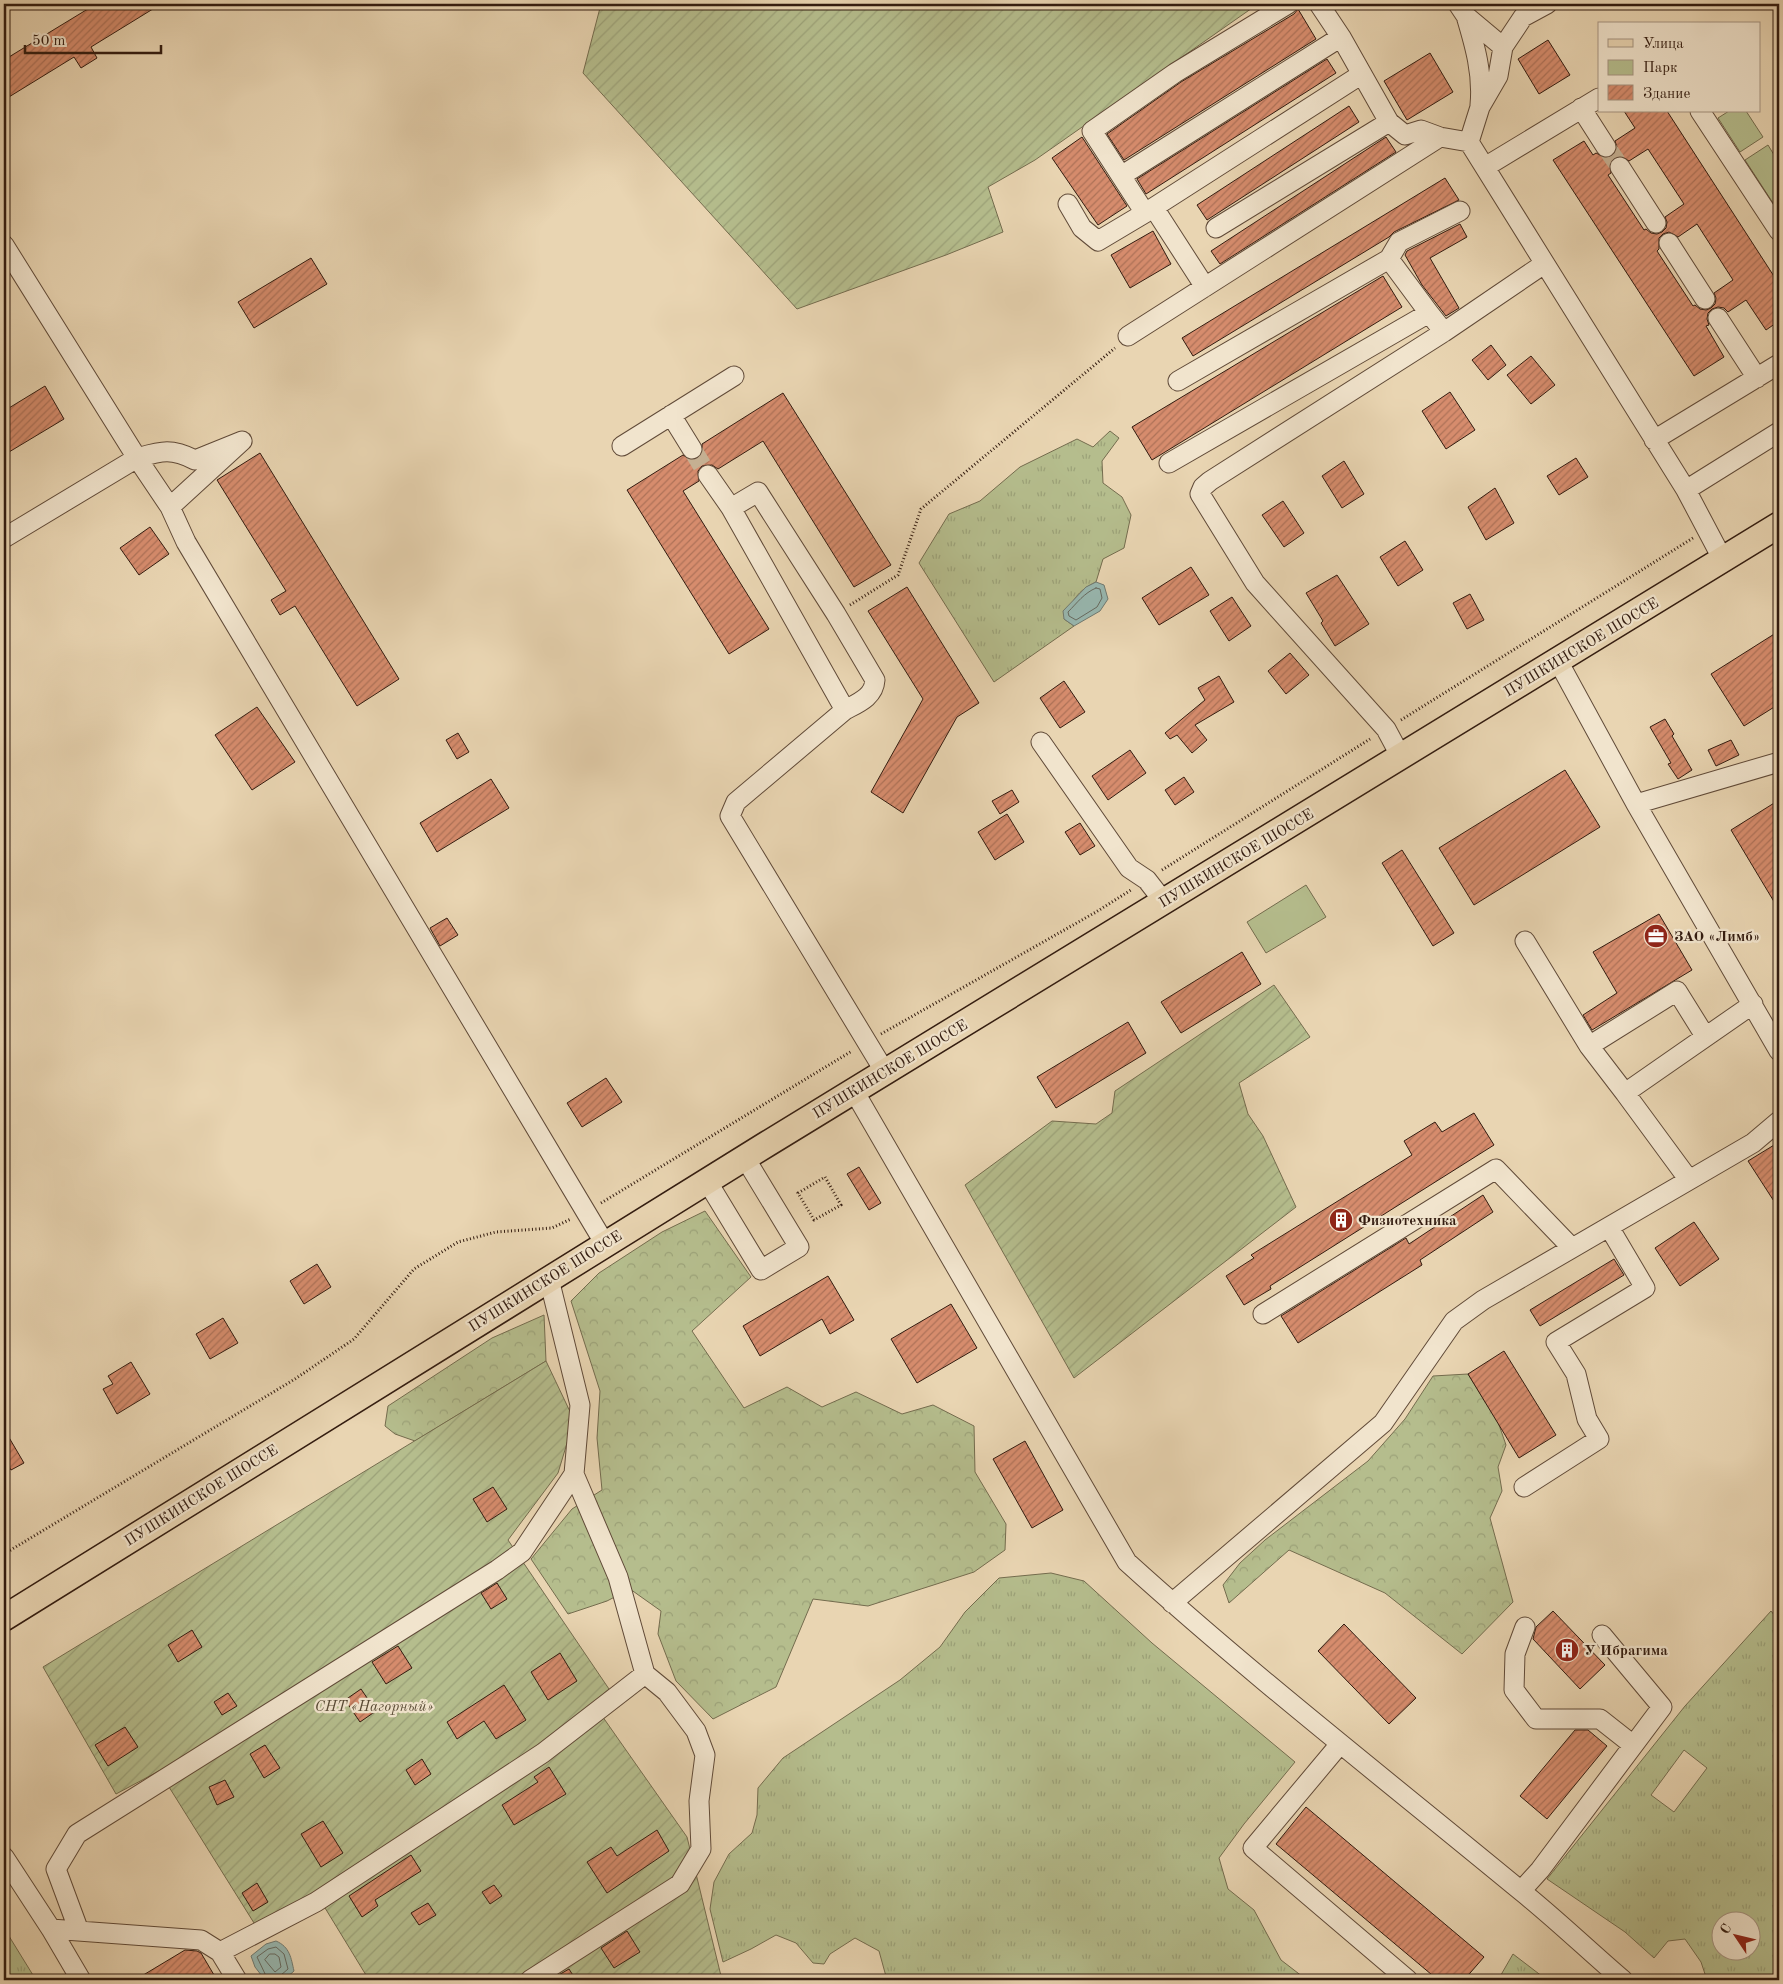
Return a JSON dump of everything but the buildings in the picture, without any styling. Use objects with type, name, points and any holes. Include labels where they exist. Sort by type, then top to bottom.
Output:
[{"type":"main road","name":"ПУШКИНСКОЕ ШОССЕ","points":[[4,1618],[549,1278],[1779,525]]},
{"type":"street","points":[[1205,287],[1150,210],[1121,176],[1092,131],[1176,73],[1288,4]]},
{"type":"street","points":[[1319,4],[1342,37],[1389,122],[1405,135],[1420,130],[1440,137],[1469,142],[1686,490],[1724,560]]},
{"type":"street","points":[[1480,107],[1498,76],[1503,46],[1523,17],[1546,4]]},
{"type":"street","points":[[1462,10],[1503,46]]},
{"type":"street","points":[[1462,10],[1479,60],[1482,88],[1480,107],[1469,142]]},
{"type":"street","points":[[1121,176],[1342,37]]},
{"type":"street","points":[[1068,204],[1082,228],[1098,241],[1150,210],[1362,74]]},
{"type":"street","points":[[1485,167],[1598,99]]},
{"type":"street","points":[[1581,108],[1606,147]]},
{"type":"street","points":[[1701,112],[1779,231]]},
{"type":"street","points":[[1216,228],[1389,122]]},
{"type":"street","points":[[1128,336],[1440,137]]},
{"type":"street","points":[[1620,167],[1656,223]]},
{"type":"street","points":[[1178,381],[1389,259],[1399,242],[1460,211]]},
{"type":"street","points":[[1669,243],[1705,299]]},
{"type":"street","points":[[4,245],[170,508],[186,542],[605,1244]]},
{"type":"street","points":[[1389,259],[1444,332]]},
{"type":"street","points":[[1401,757],[1386,729],[1255,583],[1200,494],[1203,487],[1210,481],[1444,332],[1544,264]]},
{"type":"street","points":[[1169,463],[1429,313]]},
{"type":"street","points":[[1718,318],[1757,378]]},
{"type":"street","points":[[1654,440],[1779,364]]},
{"type":"street","points":[[622,446],[734,376]]},
{"type":"street","points":[[671,415],[692,450]]},
{"type":"street","points":[[1686,490],[1779,432]]},
{"type":"street","points":[[4,538],[137,458],[166,450],[181,453],[195,460],[242,441],[170,508]]},
{"type":"street","points":[[708,475],[731,508],[845,710]]},
{"type":"street","points":[[731,508],[758,492],[836,614],[875,680],[874,688],[865,699],[845,710],[736,802],[730,816],[884,1072]]},
{"type":"street","points":[[1558,661],[1636,804],[1779,1051]]},
{"type":"street","points":[[1041,742],[1129,868],[1147,880],[1164,902]]},
{"type":"street","points":[[1636,804],[1779,762]]},
{"type":"street","points":[[1525,941],[1589,1046],[1689,1180]]},
{"type":"street","points":[[1589,1046],[1677,991],[1705,1036]]},
{"type":"street","points":[[1625,1093],[1753,1004]]},
{"type":"street","points":[[854,1091],[1127,1562],[1172,1603],[1340,1744],[1521,1891],[1623,1980]]},
{"type":"street","points":[[1172,1603],[1383,1423],[1454,1321],[1482,1300],[1753,1143],[1779,1121]]},
{"type":"street","points":[[708,1181],[761,1270],[799,1247],[745,1158]]},
{"type":"street","points":[[1263,1314],[1496,1169],[1572,1248]]},
{"type":"street","points":[[1524,1487],[1599,1439],[1587,1419],[1576,1374],[1556,1342],[1645,1288],[1609,1227]]},
{"type":"street","points":[[530,1980],[680,1884],[701,1848],[699,1801],[705,1755],[696,1731],[667,1692],[645,1674],[618,1577],[574,1474],[580,1405],[549,1278]]},
{"type":"street","points":[[79,1931],[56,1869],[76,1834],[503,1566],[522,1552],[574,1474]]},
{"type":"street","points":[[1525,1627],[1515,1654],[1514,1690],[1536,1719],[1600,1718],[1633,1745]]},
{"type":"street","points":[[1521,1891],[1540,1870],[1662,1707],[1602,1635]]},
{"type":"street","points":[[220,1952],[324,1897],[543,1753],[645,1674]]},
{"type":"street","points":[[1340,1744],[1253,1848],[1408,1980]]},
{"type":"street","points":[[4,1857],[51,1929],[81,1980]]},
{"type":"street","points":[[51,1929],[201,1940],[220,1952],[237,1980]]},
{"type":"path","points":[[836,614],[898,576],[921,509],[1128,336]]},
{"type":"path","points":[[825,1178],[841,1205],[814,1220],[798,1193],[825,1178]]},
{"type":"green space","points":[[601,4],[1253,4],[1255,6],[1035,160],[988,187],[1003,232],[946,255],[797,309],[583,73]]},
{"type":"green space","points":[[1727,112],[1747,112],[1763,137],[1740,152],[1718,118]]},
{"type":"green space","points":[[1768,145],[1779,163],[1779,199],[1773,203],[1745,160]]},
{"type":"green space","points":[[1110,431],[1119,438],[1102,461],[1103,483],[1122,497],[1131,515],[1124,548],[1103,559],[1096,582],[1084,589],[1073,601],[1064,619],[1074,626],[994,682],[919,563],[949,514],[980,501],[1020,467],[1077,439],[1093,447]]},
{"type":"green space","points":[[1306,885],[1326,917],[1266,953],[1247,922]]},
{"type":"green space","points":[[1274,985],[1310,1037],[1239,1083],[1248,1114],[1263,1136],[1296,1207],[1074,1378],[965,1185],[1052,1121],[1096,1124],[1112,1113],[1115,1091]]},
{"type":"green space","points":[[705,1211],[751,1277],[692,1331],[744,1408],[787,1387],[822,1407],[856,1392],[902,1414],[933,1405],[974,1426],[975,1472],[1006,1524],[1005,1550],[974,1572],[868,1606],[813,1599],[776,1687],[713,1719],[676,1681],[658,1634],[661,1611],[630,1589],[607,1601],[568,1614],[531,1559],[572,1509],[602,1490],[597,1438],[600,1391],[571,1301],[599,1273],[662,1232]]},
{"type":"green space","points":[[544,1315],[546,1361],[415,1441],[395,1434],[385,1426],[388,1406],[492,1338]]},
{"type":"green space","name":"СНТ «Нагорный»","points":[[546,1361],[574,1420],[558,1473],[508,1540],[609,1689],[593,1703],[687,1837],[722,1980],[369,1980],[322,1903],[264,1939],[159,1771],[116,1794],[43,1667]]},
{"type":"green space","points":[[1468,1374],[1498,1422],[1506,1445],[1498,1467],[1502,1491],[1490,1518],[1513,1602],[1462,1654],[1385,1593],[1289,1550],[1229,1603],[1223,1585],[1240,1563],[1265,1540],[1368,1461],[1405,1419],[1433,1376]]},
{"type":"green space","points":[[1051,1573],[1084,1581],[1152,1643],[1295,1762],[1244,1824],[1219,1858],[1228,1889],[1254,1910],[1281,1960],[1307,1980],[887,1980],[879,1951],[855,1938],[830,1954],[824,1964],[813,1963],[796,1943],[776,1935],[723,1962],[710,1909],[714,1882],[729,1854],[752,1833],[757,1815],[758,1788],[783,1758],[900,1680],[940,1647],[965,1612],[999,1578]]},
{"type":"green space","points":[[1771,1611],[1779,1621],[1779,1980],[1707,1980],[1701,1962],[1685,1939],[1668,1941],[1654,1958],[1625,1932],[1547,1879],[1685,1706]],"holes":[[[1684,1750],[1707,1768],[1674,1812],[1651,1795]]]},
{"type":"green space","points":[[4,1928],[36,1980],[4,1980]]},
{"type":"green space","points":[[1513,1954],[1547,1980],[1498,1980]]},
{"type":"water","points":[[1096,582],[1104,585],[1108,599],[1100,611],[1074,626],[1064,619],[1063,611],[1086,587]]},
{"type":"water","points":[[276,1941],[281,1943],[287,1950],[291,1957],[294,1971],[281,1979],[265,1980],[255,1967],[251,1956],[266,1944]]},
{"type":"tunnel","points":[[1606,147],[1620,167]]},
{"type":"tunnel","points":[[692,449],[708,475]]},
{"type":"place","name":"ЗАО «Лимб»","points":[[1656,936]]},
{"type":"place","name":"Физиотехника","points":[[1341,1220]]},
{"type":"place","name":"У Ибрагима","points":[[1567,1650]]}]
